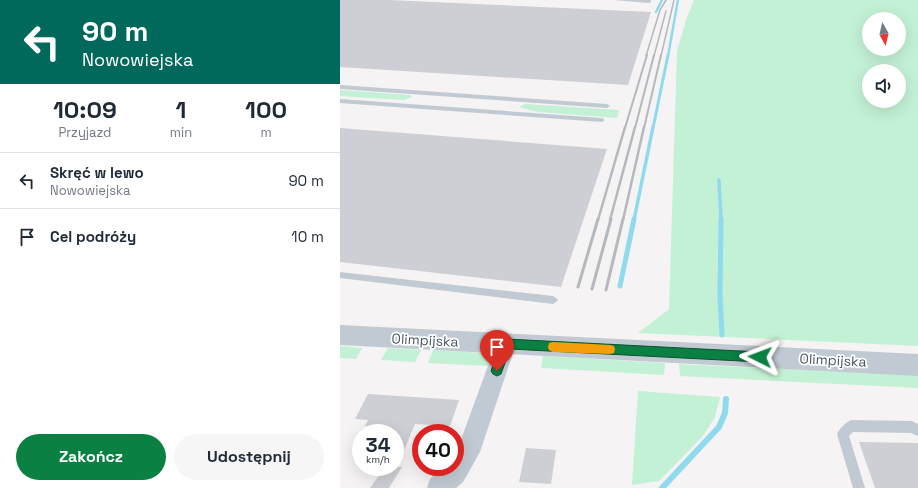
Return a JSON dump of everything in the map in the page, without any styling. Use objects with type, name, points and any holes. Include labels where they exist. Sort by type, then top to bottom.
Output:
[{"type":"street","name":"Olimpijska","points":[[340,335],[918,365]]},
{"type":"street","points":[[438,488],[454,473],[468,452],[506,344]]},
{"type":"lane","points":[[615,0],[649,2],[650,0]]},
{"type":"lane","points":[[340,88],[607,106]]},
{"type":"lane","points":[[340,101],[602,120]]},
{"type":"lane","points":[[340,275],[553,300]]},
{"type":"lane","points":[[859,488],[843,434],[851,426],[912,427],[918,430]]},
{"type":"green space","points":[[694,0],[918,0],[918,346],[638,333],[669,309],[677,51],[686,20]]},
{"type":"green space","points":[[340,90],[410,95],[412,97],[404,100],[340,96]]},
{"type":"green space","points":[[525,104],[619,110],[617,118],[538,112],[519,107]]},
{"type":"green space","points":[[340,346],[362,348],[356,359],[340,358]]},
{"type":"green space","points":[[388,348],[421,350],[415,362],[381,360]]},
{"type":"green space","points":[[433,350],[482,353],[488,361],[488,366],[428,363]]},
{"type":"green space","points":[[543,356],[665,363],[664,375],[541,368]]},
{"type":"green space","points":[[679,364],[918,375],[918,388],[680,376]]},
{"type":"green space","points":[[638,391],[720,397],[715,417],[703,436],[659,481],[632,485]]},
{"type":"building","points":[[340,0],[389,0],[651,12],[628,85],[340,67]]},
{"type":"building","points":[[340,128],[607,149],[561,287],[340,262]]},
{"type":"building","points":[[368,394],[459,400],[451,424],[412,424],[412,431],[404,450],[404,424],[366,424],[368,420],[355,419]]},
{"type":"building","points":[[859,442],[918,443],[918,488],[875,488]]},
{"type":"building","points":[[526,448],[556,450],[551,484],[519,482]]},
{"type":"building","points":[[379,476],[396,476],[389,488],[370,488]]},
{"type":"waterway","points":[[656,12],[662,0]]},
{"type":"waterway","points":[[668,56],[678,0]]},
{"type":"waterway","points":[[653,128],[668,55]]},
{"type":"waterway","points":[[634,220],[653,127]]},
{"type":"waterway","points":[[719,180],[721,220]]},
{"type":"waterway","points":[[620,286],[634,219]]},
{"type":"waterway","points":[[721,220],[720,296],[722,335]]},
{"type":"waterway","points":[[662,488],[719,427],[725,413],[726,399]]},
{"type":"railway","points":[[646,56],[660,10],[666,0]]},
{"type":"railway","points":[[661,56],[674,0]]},
{"type":"railway","points":[[654,56],[666,11]]},
{"type":"railway","points":[[625,128],[647,55]]},
{"type":"railway","points":[[635,128],[654,55]]},
{"type":"railway","points":[[644,128],[661,55]]},
{"type":"railway","points":[[598,220],[625,127]]},
{"type":"railway","points":[[610,220],[635,127]]},
{"type":"railway","points":[[623,220],[644,127]]},
{"type":"railway","points":[[578,287],[598,219]]},
{"type":"railway","points":[[592,289],[611,219]]},
{"type":"railway","points":[[606,290],[623,219]]},
{"type":"slow traffic","points":[[553,347],[610,349]]},
{"type":"route","points":[[497,371],[506,344],[760,357]]}]
